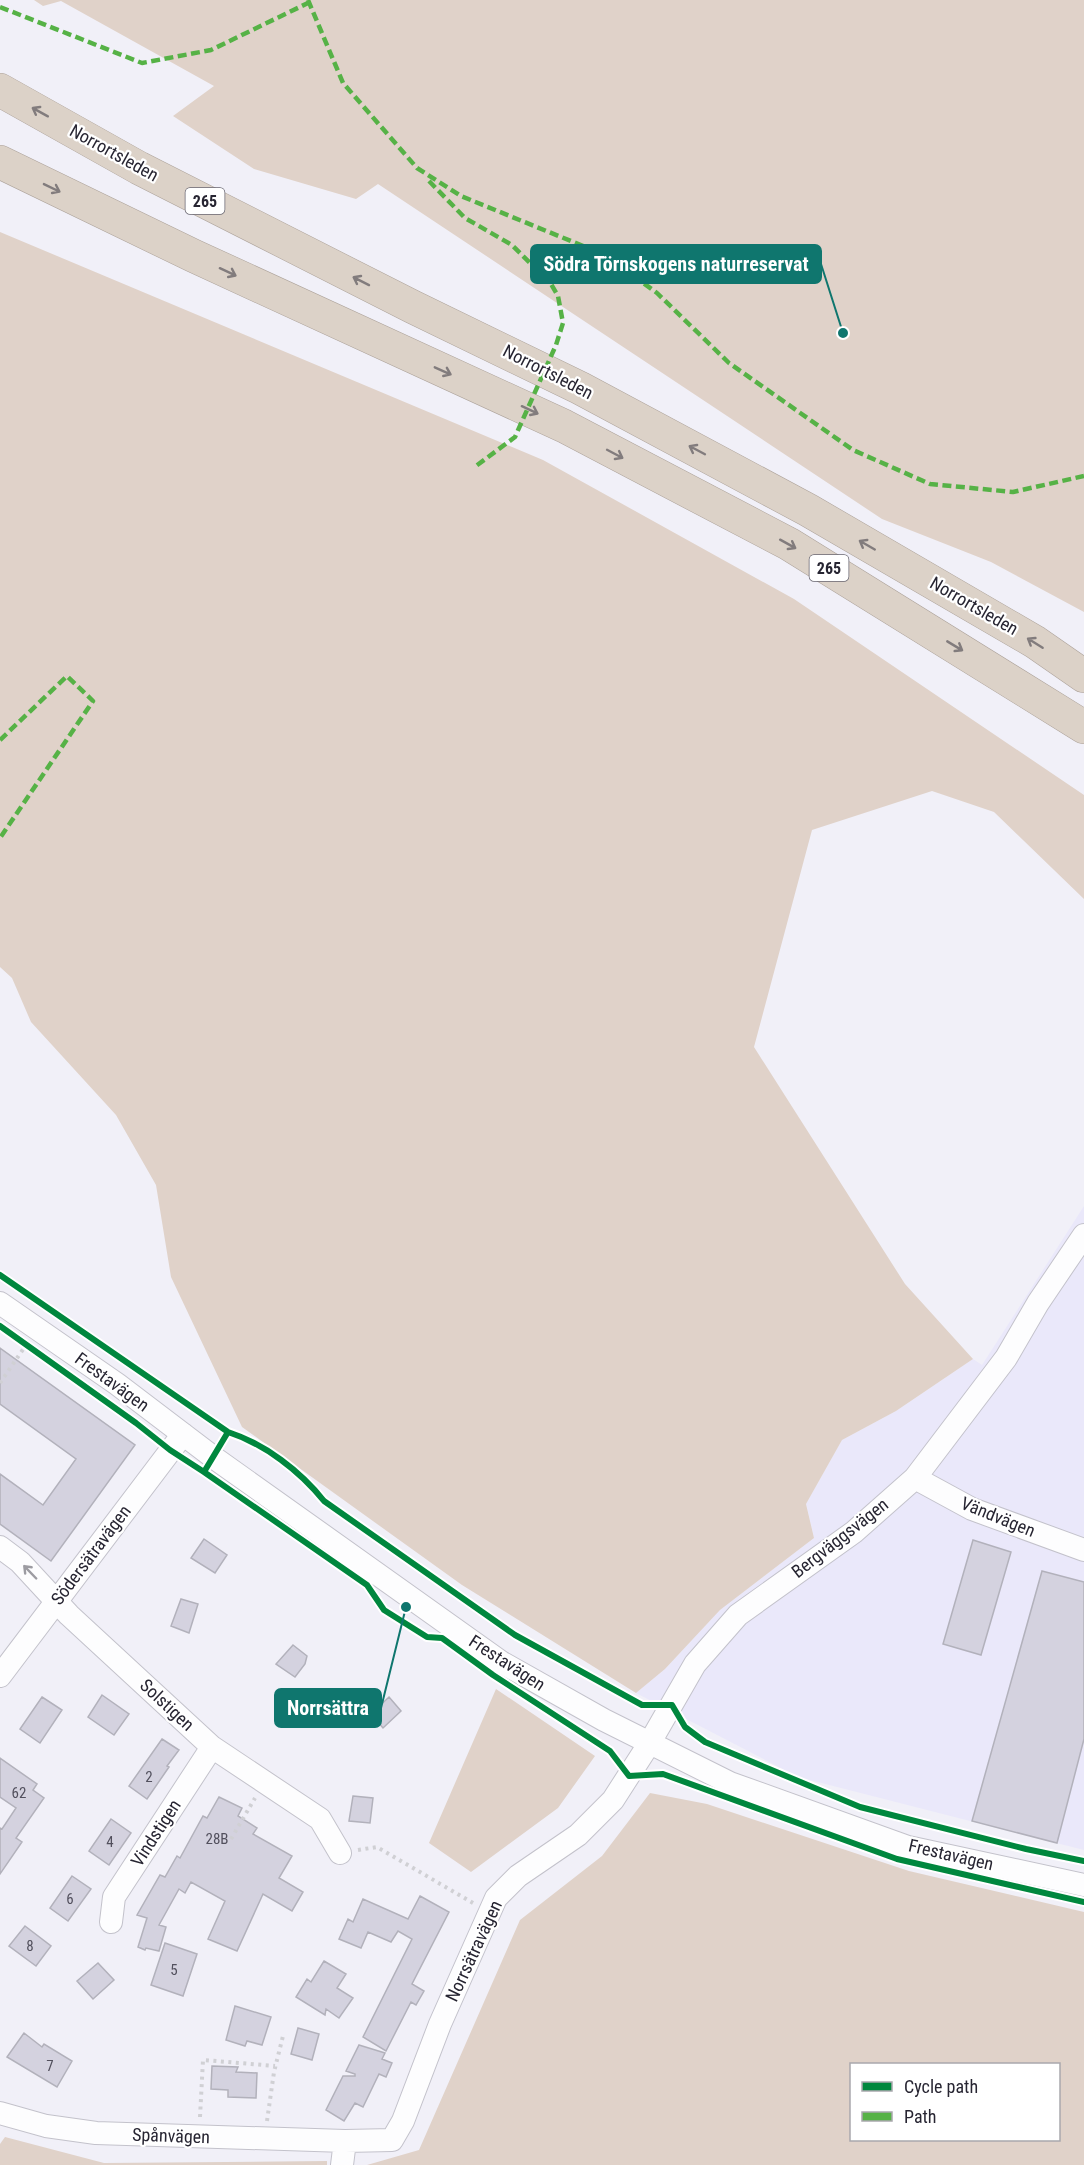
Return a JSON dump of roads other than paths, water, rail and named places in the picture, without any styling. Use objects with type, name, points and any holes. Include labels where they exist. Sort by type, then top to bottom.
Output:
[{"type":"highway","name":"Norrortsleden","points":[[0,90],[139,168],[413,307],[580,388],[808,510],[1035,642],[1084,676]]},
{"type":"highway","name":"265","points":[[0,162],[194,256],[564,426],[789,544],[1084,727]]},
{"type":"street","name":"Bergväggsvägen","points":[[649,1744],[695,1664],[738,1615],[854,1532],[915,1478],[1006,1358],[1038,1303],[1084,1235]]},
{"type":"street","name":"Frestavägen","points":[[0,1303],[117,1384],[501,1662],[542,1687],[649,1744],[730,1783],[908,1847],[1084,1885]]},
{"type":"street","name":"Södersätravägen","points":[[0,1676],[183,1434]]},
{"type":"street","name":"Vändvägen","points":[[915,1478],[972,1509],[1084,1550]]},
{"type":"street","name":"Solstigen","points":[[0,1547],[20,1562],[69,1615],[212,1747],[320,1819],[340,1853]]},
{"type":"street","name":"Norrsätravägen","points":[[345,2141],[392,2140],[403,2121],[440,2024],[496,1898],[518,1876],[578,1835],[613,1800],[649,1744]]},
{"type":"street","name":"Vindstigen","points":[[111,1922],[114,1897],[212,1747]]},
{"type":"street","name":"Spånvägen","points":[[0,2113],[46,2126],[96,2133],[345,2141]]},
{"type":"street","points":[[342,2165],[345,2141]]},
{"type":"place","name":"Södra Törnskogens naturreservat","points":[[843,333]]},
{"type":"place","name":"Norrsättra","points":[[406,1607]]}]
